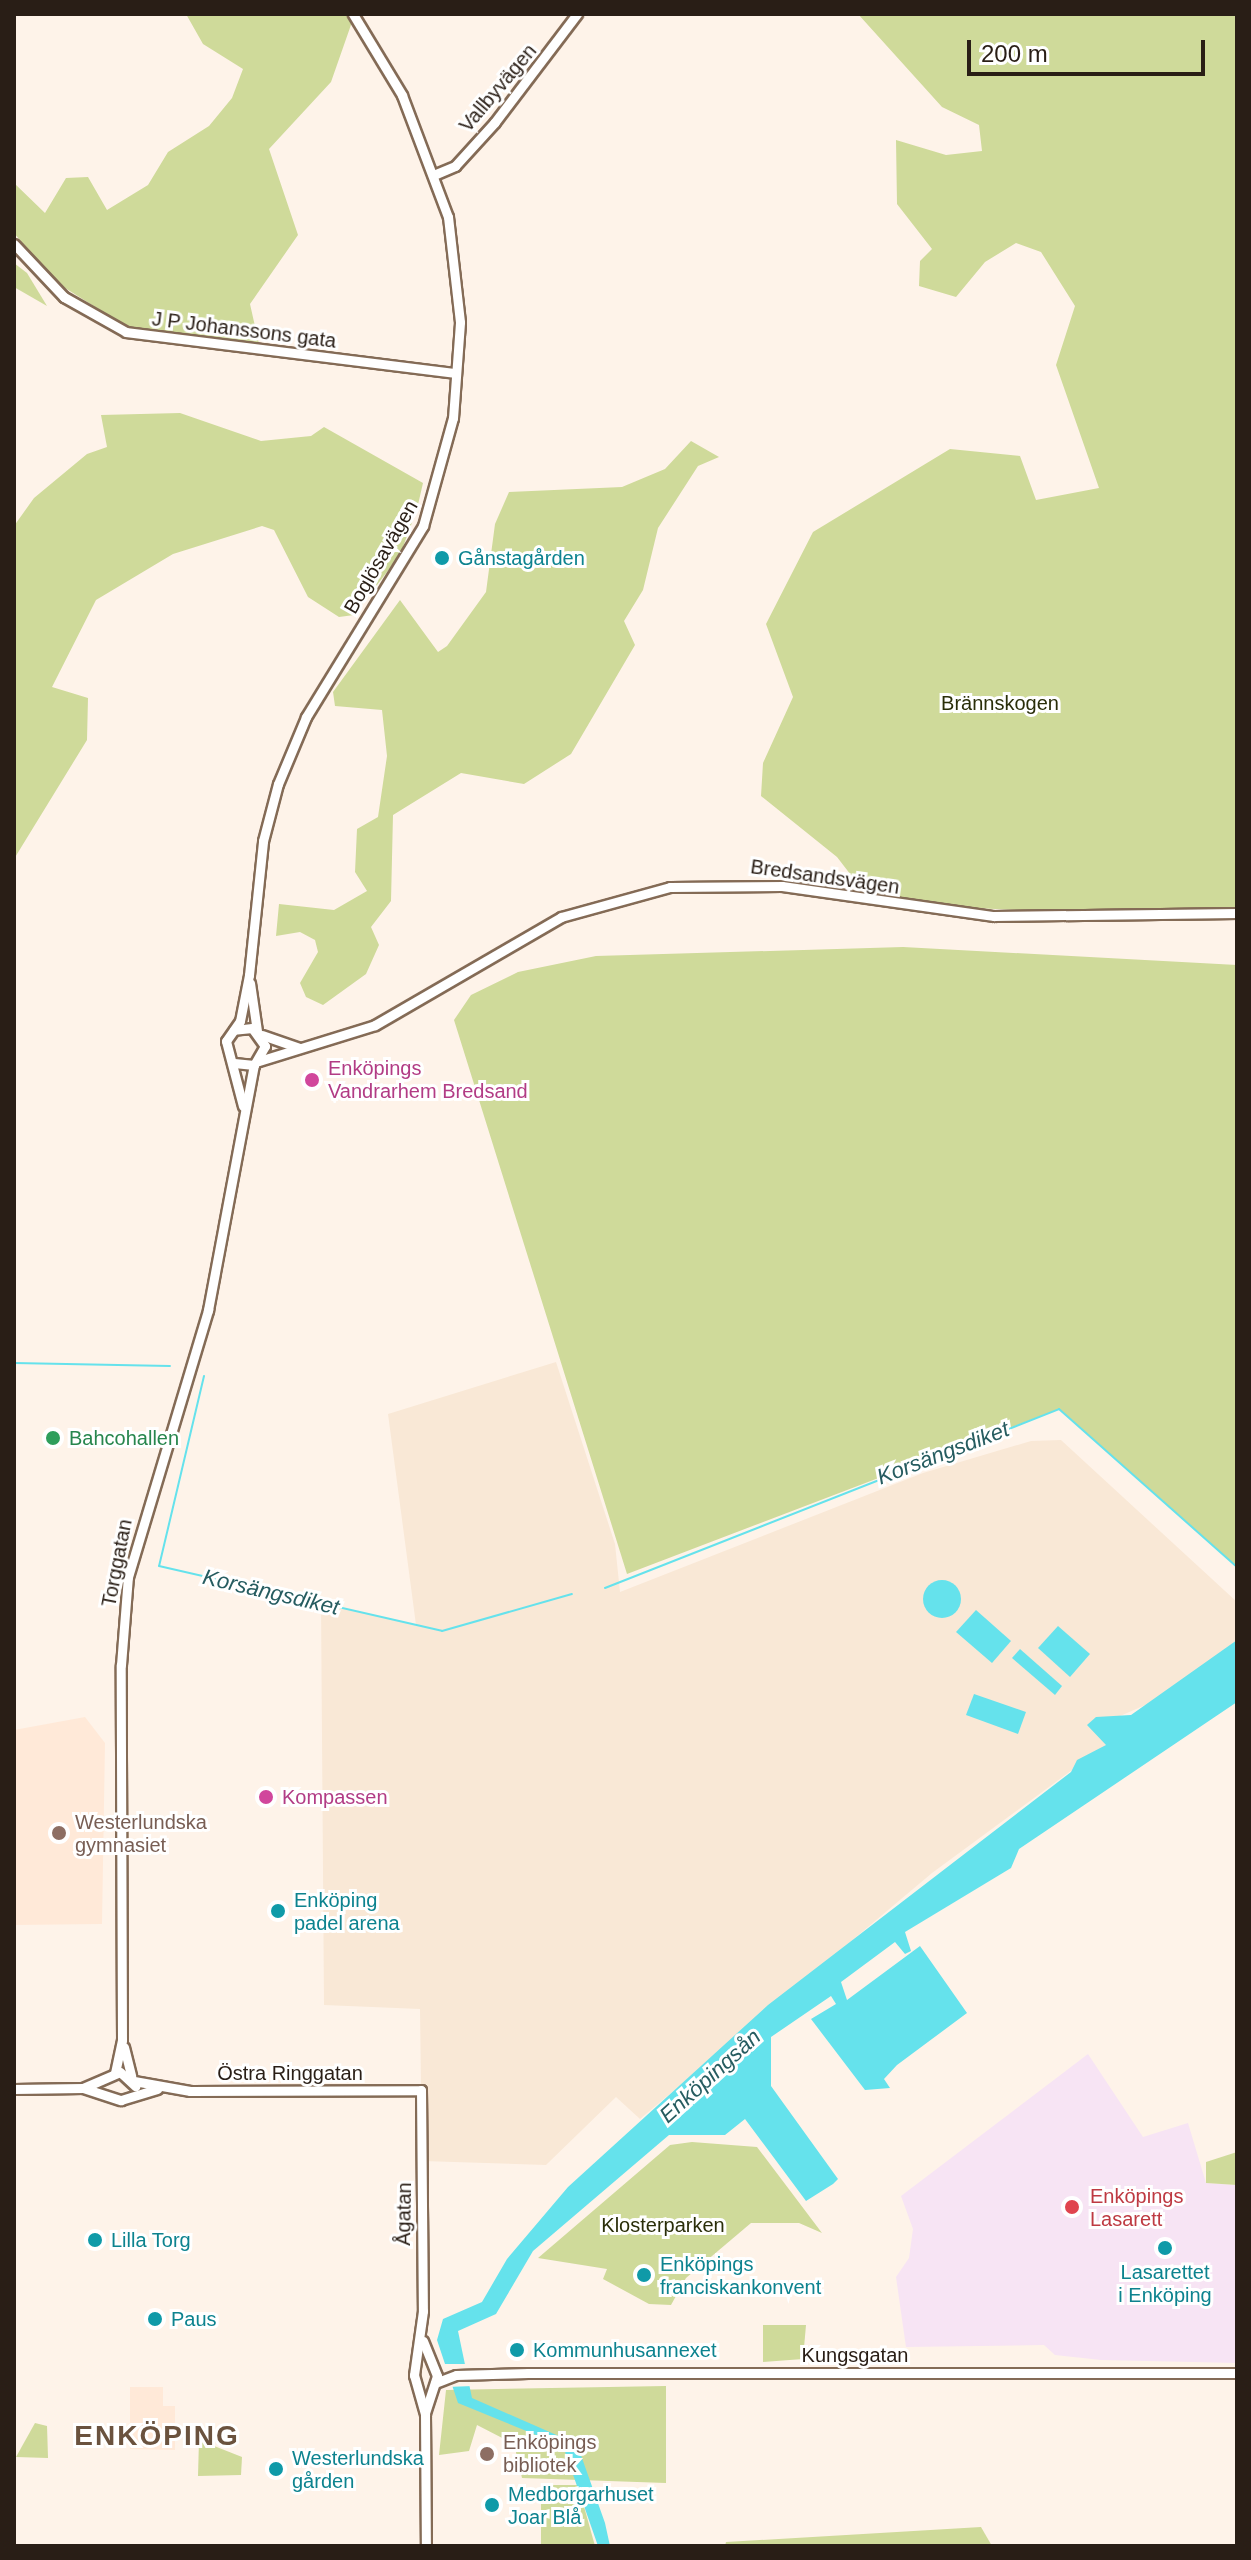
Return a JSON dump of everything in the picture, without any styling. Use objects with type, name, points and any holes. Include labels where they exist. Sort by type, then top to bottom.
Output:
[{"type":"street","name":"Boglösavägen","points":[[234,1030],[249,975],[263,841],[278,784],[306,717],[423,526],[448,448],[455,373],[456,259],[436,174],[402,95],[353,14]]},
{"type":"street","name":"Vallbyvägen","points":[[436,174],[455,166],[495,122],[577,14]]},
{"type":"street","name":"J P Johanssons gata","points":[[14,244],[64,297],[126,332],[455,373]]},
{"type":"street","name":"Bredsandsvägen","points":[[256,1063],[385,1020],[561,917],[670,887],[782,886],[994,916],[1237,913]]},
{"type":"street","name":"Boglösavägen","points":[[249,975],[259,1033]]},
{"type":"street","points":[[234,1030],[259,1033],[302,1049]]},
{"type":"street","name":"Torggatan","points":[[234,1030],[225,1048],[234,1063],[243,1106]]},
{"type":"street","name":"Torggatan","points":[[109,2093],[122,2040],[121,1665],[128,1577],[208,1310],[243,1106],[256,1063],[259,1033]]},
{"type":"street","points":[[234,1063],[256,1063]]},
{"type":"street","name":"Torggatan","points":[[122,2040],[133,2078]]},
{"type":"street","points":[[83,2088],[113,2075]]},
{"type":"street","name":"Östra Ringgatan","points":[[113,2075],[133,2078],[160,2089]]},
{"type":"street","points":[[132,2095],[133,2078]]},
{"type":"street","points":[[14,2089],[83,2088],[109,2093]]},
{"type":"street","name":"Östra Ringgatan","points":[[109,2093],[121,2100],[160,2089],[421,2090]]},
{"type":"street","name":"Ågatan","points":[[421,2090],[422,2338],[418,2385],[425,2414],[426,2546]]},
{"type":"street","name":"Ågatan","points":[[422,2338],[442,2372],[433,2385],[425,2414]]},
{"type":"street","points":[[418,2367],[442,2372]]},
{"type":"street","name":"Kungsgatan","points":[[442,2372],[1237,2373]]},
{"type":"street","points":[[418,2385],[433,2385]]},
{"type":"shaded area","points":[[556,1362],[615,1544],[620,1592],[923,1473],[1031,1441],[1061,1440],[1237,1602],[1237,1640],[1157,1700],[1113,1719],[1102,1735],[1106,1745],[932,1873],[640,2119],[616,2097],[546,2165],[422,2161],[420,2009],[324,2005],[321,1603],[416,1625],[388,1414]]},
{"type":"shaded area","name":"Westerlundska gymnasiet","points":[[85,1717],[105,1743],[102,1924],[14,1925],[14,1730]]},
{"type":"shaded area","name":"Enköpings Lasarett","points":[[1088,2054],[1143,2137],[1188,2123],[1206,2183],[1237,2185],[1237,2363],[1101,2360],[1055,2355],[1044,2345],[906,2347],[896,2277],[909,2258],[913,2229],[901,2196]]},
{"type":"shaded area","points":[[130,2387],[163,2387],[163,2406],[175,2406],[175,2450],[130,2449]]},
{"type":"green space","points":[[186,14],[347,14],[352,22],[331,82],[269,149],[298,235],[250,304],[259,344],[127,327],[54,281],[14,233],[14,183],[45,213],[66,178],[88,177],[107,210],[148,185],[168,152],[209,126],[232,98],[243,69],[203,44]]},
{"type":"green space","name":"Brännskogen","points":[[858,14],[1237,14],[1237,908],[1104,914],[928,906],[864,892],[837,857],[761,796],[763,763],[793,697],[766,624],[813,532],[950,449],[1020,456],[1036,500],[1099,488],[1056,365],[1075,306],[1041,252],[1016,243],[985,262],[956,297],[919,286],[920,261],[932,249],[897,204],[896,140],[946,155],[982,151],[979,125],[942,107]]},
{"type":"green space","points":[[14,263],[27,273],[47,306],[14,287]]},
{"type":"green space","points":[[180,413],[261,441],[311,436],[324,427],[423,483],[400,555],[354,615],[339,617],[308,597],[274,530],[262,526],[173,554],[96,600],[52,687],[88,698],[87,740],[14,859],[14,526],[34,498],[87,454],[107,447],[101,415]]},
{"type":"green space","points":[[691,441],[719,457],[698,466],[658,528],[643,590],[624,621],[635,645],[571,754],[524,784],[461,773],[393,815],[391,901],[371,927],[379,945],[366,974],[323,1005],[306,997],[300,983],[318,952],[315,940],[300,932],[276,936],[279,904],[334,910],[367,891],[355,872],[357,829],[378,817],[387,756],[382,710],[335,706],[333,692],[400,600],[438,652],[447,646],[486,592],[495,524],[509,492],[622,487],[665,469]]},
{"type":"green space","points":[[903,947],[1237,965],[1237,1567],[1059,1409],[627,1574],[454,1020],[471,995],[518,972],[596,956]]},
{"type":"green space","name":"Klosterparken","points":[[692,2142],[757,2147],[822,2233],[799,2223],[751,2223],[686,2278],[671,2305],[649,2304],[603,2279],[607,2269],[538,2258],[670,2145]]},
{"type":"green space","points":[[1237,2152],[1237,2185],[1206,2183],[1206,2162]]},
{"type":"green space","points":[[763,2325],[806,2325],[803,2359],[763,2362]]},
{"type":"green space","points":[[666,2386],[666,2483],[522,2478],[514,2444],[477,2425],[469,2451],[439,2455],[446,2390]]},
{"type":"green space","points":[[35,2423],[47,2426],[48,2458],[16,2457]]},
{"type":"green space","points":[[199,2440],[242,2457],[241,2475],[198,2476]]},
{"type":"green space","points":[[541,2485],[578,2485],[595,2546],[541,2546]]},
{"type":"green space","points":[[981,2527],[992,2546],[725,2546],[726,2542]]},
{"type":"water","points":[[942,1580],[956,1585],[961,1599],[956,1613],[942,1618],[928,1613],[923,1599],[928,1585]]},
{"type":"water","points":[[976,1610],[1011,1641],[992,1663],[956,1632]]},
{"type":"water","points":[[1058,1626],[1090,1654],[1070,1677],[1038,1648]]},
{"type":"water","name":"Enköpingsån","points":[[1237,1640],[1237,1702],[1019,1849],[1011,1868],[905,1932],[911,1951],[905,1954],[895,1942],[841,1982],[847,2000],[920,1946],[967,2013],[897,2065],[884,2079],[890,2088],[865,2090],[811,2019],[836,2004],[831,1996],[771,2037],[771,2086],[838,2179],[833,2184],[806,2201],[745,2119],[725,2135],[669,2135],[533,2251],[496,2314],[458,2331],[472,2398],[577,2444],[610,2546],[598,2546],[563,2446],[458,2403],[437,2340],[443,2319],[482,2302],[507,2259],[568,2187],[768,2005],[1071,1772],[1077,1760],[1106,1745],[1087,1725],[1096,1717],[1131,1715]]},
{"type":"water","points":[[1020,1649],[1062,1686],[1055,1695],[1012,1658]]},
{"type":"water","points":[[974,1694],[1026,1712],[1018,1734],[966,1715]]},
{"type":"pier","points":[[443,2364],[466,2364],[473,2386],[447,2387]]},
{"type":"waterway","name":"Korsängsdiket","points":[[14,1363],[170,1366]]},
{"type":"waterway","name":"Korsängsdiket","points":[[204,1376],[159,1566],[442,1631],[572,1594]]},
{"type":"waterway","name":"Korsängsdiket","points":[[605,1588],[1059,1409],[1237,1567]]},
{"type":"place","name":"Gånstagården","points":[[442,558]]},
{"type":"place","name":"Enköpings Vandrarhem Bredsand","points":[[312,1080]]},
{"type":"place","name":"Bahcohallen","points":[[53,1438]]},
{"type":"place","name":"Kompassen","points":[[266,1797]]},
{"type":"place","name":"Westerlundska gymnasiet","points":[[59,1833]]},
{"type":"place","name":"Enköping padel arena","points":[[278,1911]]},
{"type":"place","name":"Enköpings Lasarett","points":[[1072,2207]]},
{"type":"place","name":"Lilla Torg","points":[[95,2240]]},
{"type":"place","name":"Lasarettet i Enköping","points":[[1165,2248]]},
{"type":"place","name":"Enköpings franciskankonvent","points":[[644,2275]]},
{"type":"place","name":"Paus","points":[[155,2319]]},
{"type":"place","name":"Kommunhusannexet","points":[[517,2350]]},
{"type":"place","name":"Enköpings bibliotek","points":[[487,2454]]},
{"type":"place","name":"Westerlundska gården","points":[[276,2469]]},
{"type":"place","name":"Medborgarhuset Joar Blå","points":[[492,2505]]},
{"type":"district","name":"ENKÖPING","points":[[157,2436]]}]
